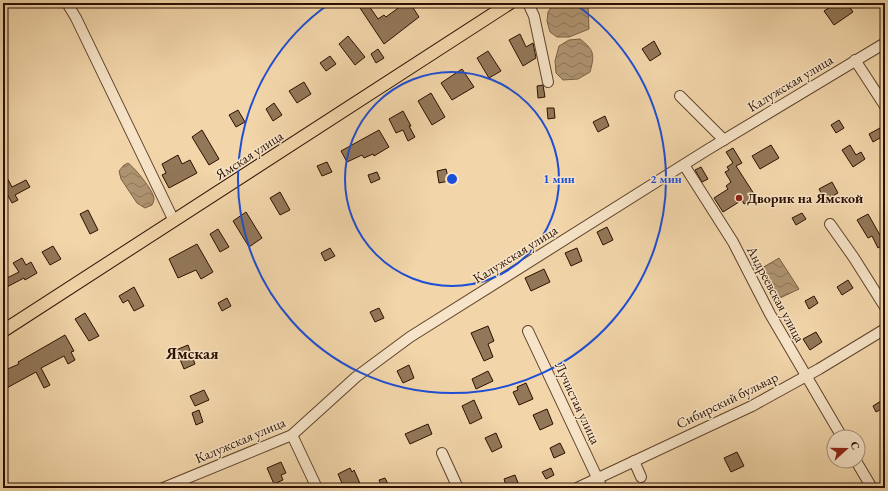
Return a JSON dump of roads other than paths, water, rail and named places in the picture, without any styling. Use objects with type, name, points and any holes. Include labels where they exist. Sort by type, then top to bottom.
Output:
[{"type":"main road","name":"Ямская улица","points":[[3,331],[510,3]]},
{"type":"street","points":[[66,3],[76,18],[174,221]]},
{"type":"street","points":[[528,3],[534,16],[548,82]]},
{"type":"street","name":"Калужская улица","points":[[163,488],[292,436],[356,378],[410,337],[724,140],[885,43]]},
{"type":"street","points":[[856,60],[885,106]]},
{"type":"street","points":[[680,96],[724,140]]},
{"type":"street","name":"Андреевская улица","points":[[684,165],[733,242],[770,314],[837,429]]},
{"type":"street","points":[[830,224],[854,258],[885,307]]},
{"type":"street","name":"Сибирский бульвар","points":[[577,488],[752,406],[885,329]]},
{"type":"street","name":"Лучистая улица","points":[[528,331],[602,488]]},
{"type":"street","points":[[292,436],[317,488]]},
{"type":"street","points":[[442,453],[458,488]]},
{"type":"street","points":[[634,461],[641,477]]},
{"type":"street","points":[[861,469],[872,488]]},
{"type":"water","points":[[554,3],[588,3],[589,29],[569,37],[557,37],[550,32],[547,21],[548,12]]},
{"type":"water","points":[[580,39],[588,46],[592,53],[593,61],[590,72],[578,79],[563,80],[556,73],[555,61],[559,46],[569,40]]},
{"type":"water","points":[[128,163],[148,185],[154,199],[152,205],[145,208],[137,203],[121,179],[119,171]]},
{"type":"water","points":[[779,258],[799,289],[780,298],[762,268]]},
{"type":"place","name":"Дворик на Ямской","points":[[739,198]]},
{"type":"district","name":"Ямская","points":[[192,353]]}]
